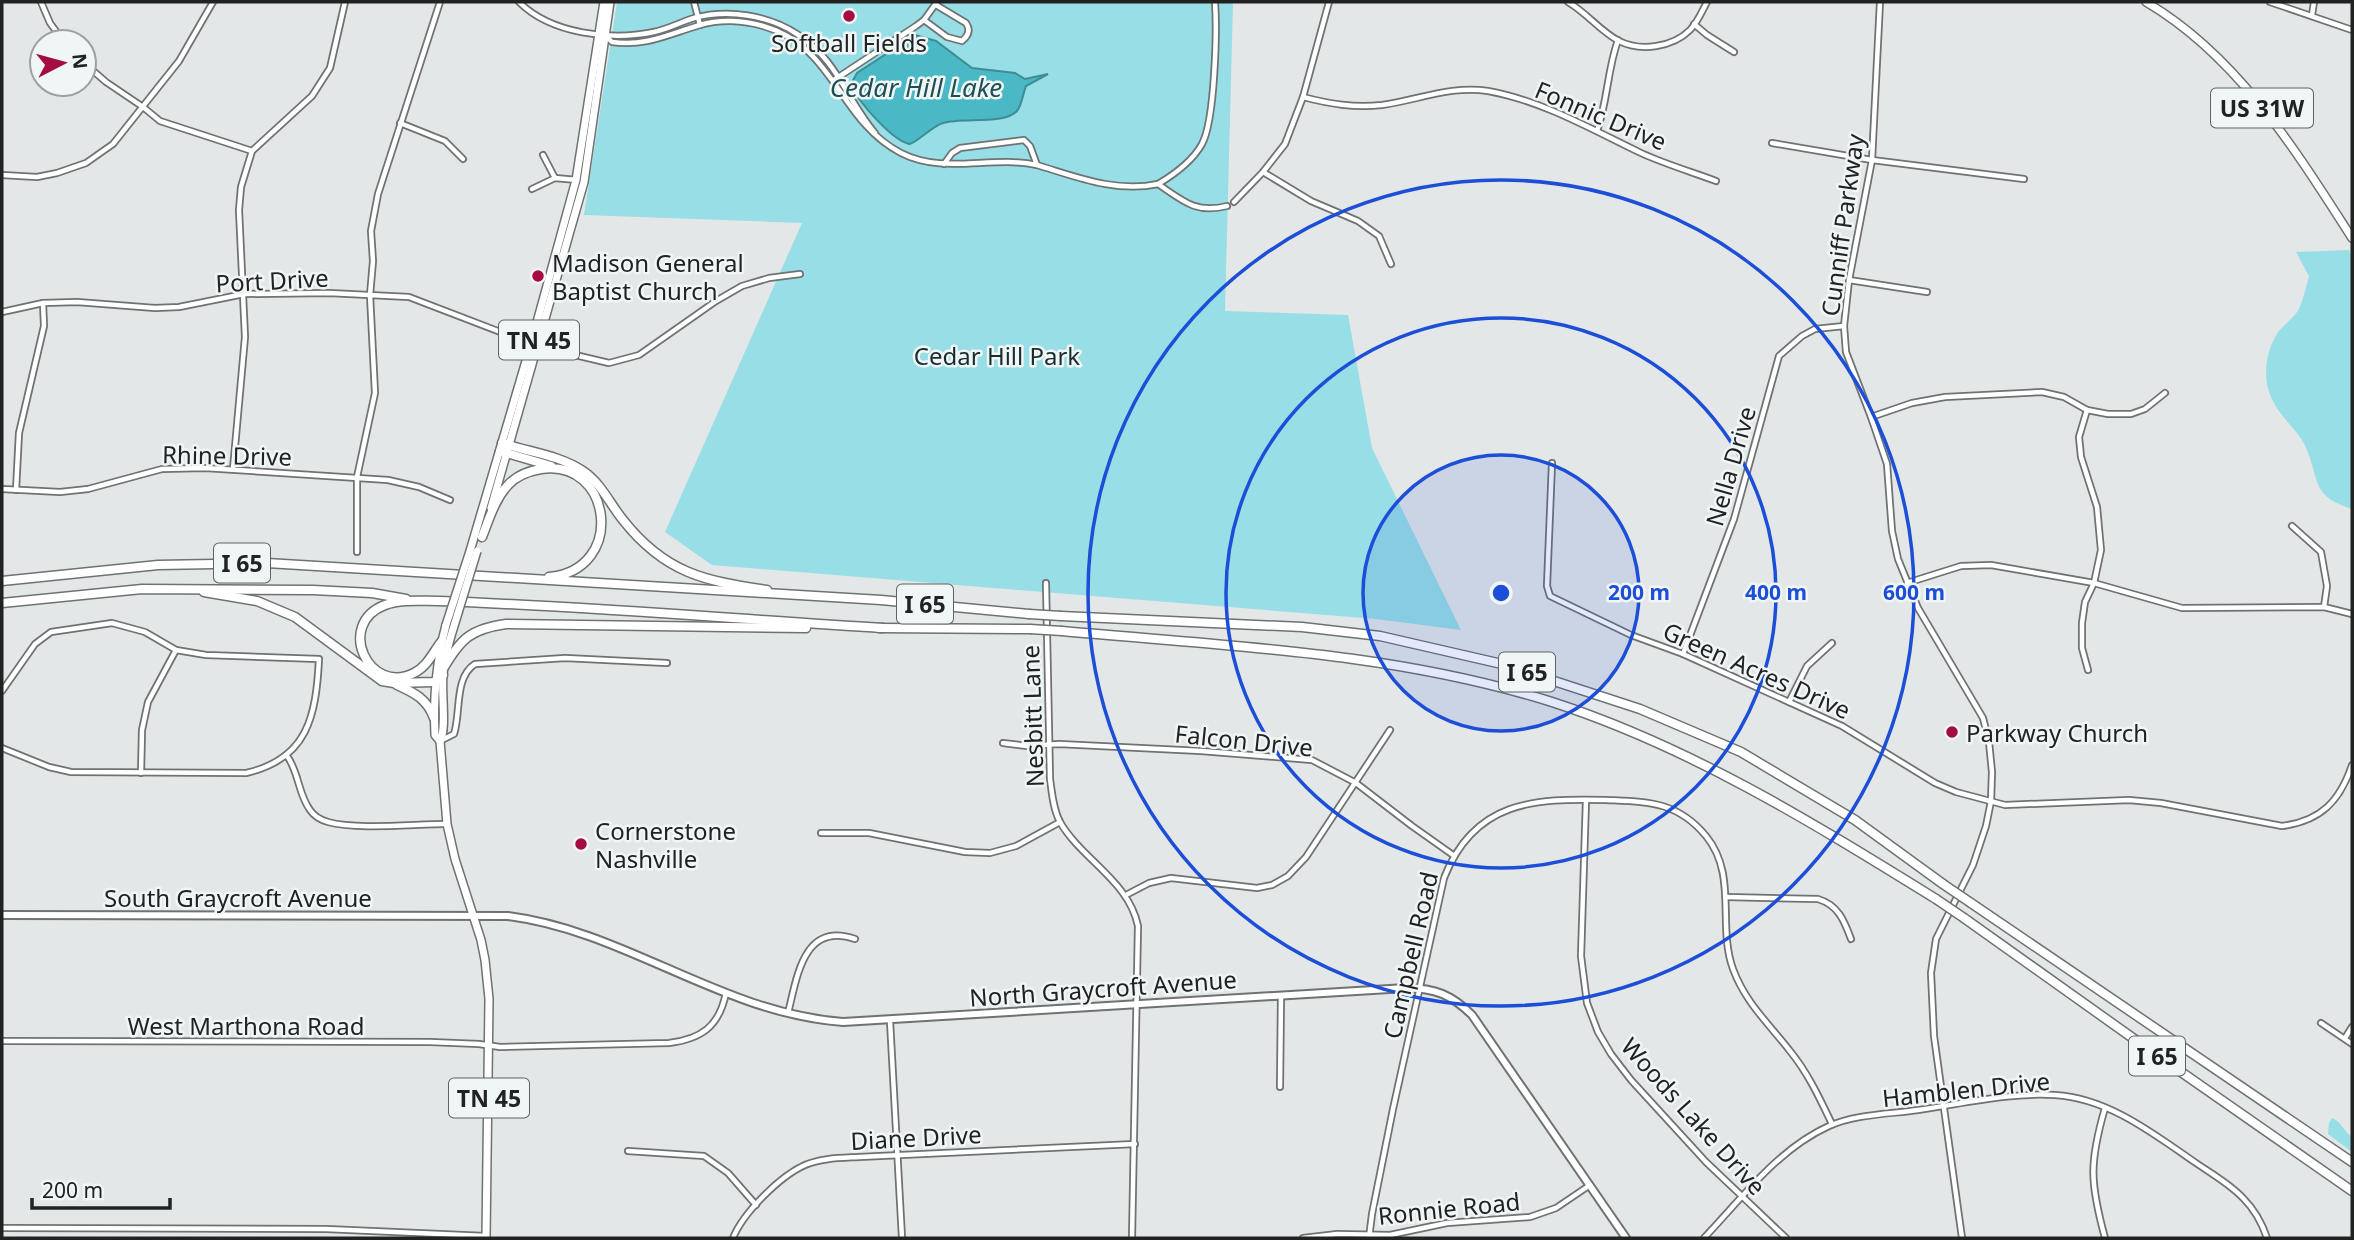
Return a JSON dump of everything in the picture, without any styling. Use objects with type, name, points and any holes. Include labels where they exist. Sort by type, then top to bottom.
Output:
[{"type":"highway","points":[[483,576],[552,577],[576,570],[589,559],[602,532],[599,505],[583,480],[504,448]]},
{"type":"highway","points":[[504,448],[567,462],[582,470],[595,481],[642,542],[682,570],[716,582],[822,597]]},
{"type":"highway","points":[[482,537],[494,505],[514,480],[538,469],[566,471]]},
{"type":"highway","name":"I 65","points":[[2,581],[101,569],[201,563],[267,563],[881,600],[1029,614],[1301,627],[1380,636],[1512,667],[1640,709],[1741,752],[1856,820],[1970,903],[2148,1021],[2352,1162]]},
{"type":"highway","name":"I 65","points":[[2,603],[109,591],[180,589],[240,588],[372,593],[416,601],[518,604],[883,628],[1062,631],[1304,652],[1456,677],[1554,703],[1649,739],[1766,796],[1936,899],[2352,1191]]},
{"type":"highway","points":[[180,589],[257,601],[285,612],[308,625],[370,674],[382,681],[394,683],[434,682],[443,672],[455,648],[466,638],[484,627],[506,624],[883,628]]},
{"type":"highway","points":[[416,601],[390,603],[369,615],[362,626],[360,639],[366,660],[380,673],[406,676],[426,664],[442,641]]},
{"type":"highway","points":[[394,683],[420,696],[434,718]]},
{"type":"main road","name":"TN 45","points":[[602,35],[604,2]]},
{"type":"main road","name":"TN 45","points":[[486,1237],[490,1046],[485,960],[447,824],[440,741],[444,734],[443,672],[450,626],[580,181],[602,35],[610,2]]},
{"type":"main road","name":"US 31W","points":[[2149,2],[2220,59],[2246,86],[2317,183],[2352,238]]},
{"type":"main road","name":"TN 45","points":[[474,551],[482,537],[504,448]]},
{"type":"main road","name":"TN 45","points":[[440,741],[435,735],[434,682],[442,641],[450,626]]},
{"type":"street","points":[[41,2],[54,28]]},
{"type":"street","points":[[2,176],[37,177],[86,163],[113,144],[179,61],[213,2]]},
{"type":"street","points":[[233,469],[245,337],[239,210],[241,187],[253,151],[312,96],[330,68],[345,2]]},
{"type":"street","points":[[357,552],[357,477],[375,393],[370,295],[373,261],[371,231],[375,207],[439,2]]},
{"type":"street","points":[[519,2],[557,26],[602,35],[653,32],[697,17],[739,15],[776,23],[808,41],[840,77],[867,123],[892,148]]},
{"type":"street","points":[[694,2],[700,25]]},
{"type":"street","points":[[602,35],[612,42],[647,42],[700,25],[741,22],[774,30],[804,47],[834,80],[866,128],[892,148],[922,161],[944,164],[1000,161],[1037,165],[1116,187],[1132,188],[1158,184],[1186,164],[1199,150],[1207,134],[1211,114],[1215,2]]},
{"type":"street","points":[[1234,202],[1285,144],[1303,97],[1329,2]]},
{"type":"street","points":[[1568,2],[1586,13],[1618,40],[1642,46],[1658,46],[1680,37],[1694,24],[1707,2]]},
{"type":"street","name":"Cunniff Parkway","points":[[1880,2],[1872,160],[1849,280],[1844,326],[1846,352],[1886,464],[1892,531],[1898,559],[1918,608],[1983,718],[1992,772],[1991,801],[1986,826],[1973,865],[1940,929],[1931,973],[1932,1018],[1962,1238]]},
{"type":"street","points":[[2270,2],[2352,30]]},
{"type":"street","points":[[2312,15],[2314,2]]},
{"type":"street","points":[[834,80],[924,20],[936,3],[966,23],[966,37],[962,41],[952,40],[924,20]]},
{"type":"street","points":[[1694,24],[1706,36],[1734,52]]},
{"type":"street","points":[[1597,131],[1605,110],[1611,60],[1618,40]]},
{"type":"street","points":[[98,74],[160,121],[253,151]]},
{"type":"street","name":"Fonnic Drive","points":[[1303,97],[1354,107],[1384,105],[1444,92],[1486,91],[1527,101],[1574,119],[1645,155],[1716,181]]},
{"type":"street","points":[[400,123],[444,141],[463,159]]},
{"type":"street","points":[[944,164],[952,153],[960,148],[1024,140],[1030,146],[1037,165]]},
{"type":"street","points":[[1772,143],[1872,160],[2024,179]]},
{"type":"street","points":[[543,155],[555,178]]},
{"type":"street","points":[[1263,172],[1311,201],[1358,221],[1379,236],[1391,264]]},
{"type":"street","points":[[532,189],[555,178],[580,181]]},
{"type":"street","points":[[1158,184],[1186,204],[1199,209],[1214,210],[1227,206]]},
{"type":"street","points":[[534,345],[596,362],[625,360],[639,355],[716,300],[742,286],[769,278],[800,274]]},
{"type":"street","points":[[1849,280],[1927,292]]},
{"type":"street","name":"Port Drive","points":[[2,312],[43,303],[77,302],[155,308],[179,307],[244,294],[409,297],[534,345]]},
{"type":"street","points":[[16,490],[19,433],[44,326],[43,303]]},
{"type":"street","name":"Nella Drive","points":[[1684,654],[1734,519],[1779,356],[1802,336],[1815,329],[1844,326]]},
{"type":"street","points":[[1871,417],[1912,403],[1945,397],[2042,392],[2064,397],[2087,410],[2131,414],[2145,410],[2165,393]]},
{"type":"street","points":[[2087,410],[2079,437],[2081,457],[2100,524],[2101,550],[2094,583],[2085,602],[2082,622],[2082,648],[2088,670]]},
{"type":"street","name":"Green Acres Drive","points":[[1552,463],[1547,586],[1550,596],[1631,635],[1684,654],[1842,726],[1935,783],[1956,792],[1991,801]]},
{"type":"street","name":"Rhine Drive","points":[[2,489],[60,492],[88,489],[162,469],[233,469],[388,480],[419,487],[450,500]]},
{"type":"street","points":[[2292,526],[2321,552],[2327,586],[2324,607]]},
{"type":"street","points":[[1907,583],[1961,566],[1991,565],[2094,583],[2182,608],[2324,607],[2352,614]]},
{"type":"street","name":"Nesbitt Lane","points":[[1046,583],[1051,790],[1060,822],[1126,895],[1138,926],[1132,1238]]},
{"type":"street","points":[[2,691],[35,644],[51,632],[112,623],[145,632],[176,650],[206,655],[319,659],[313,715],[307,730],[287,756],[265,769],[246,773],[71,772],[49,767],[2,748]]},
{"type":"street","points":[[1789,702],[1807,666],[1832,643]]},
{"type":"street","points":[[141,773],[142,730],[148,702],[176,650]]},
{"type":"street","points":[[440,741],[454,734],[463,678],[475,664],[565,658],[667,663]]},
{"type":"street","points":[[1126,895],[1149,883],[1171,878],[1252,887],[1276,883],[1300,865],[1390,730]]},
{"type":"street","name":"Falcon Drive","points":[[1003,743],[1136,747],[1312,760],[1356,783],[1453,855]]},
{"type":"street","points":[[287,756],[306,804],[314,815],[325,821],[360,824],[447,824]]},
{"type":"street","points":[[1991,801],[2005,805],[2136,800],[2282,826],[2301,824],[2321,813],[2346,785],[2352,765]]},
{"type":"street","name":"Campbell Road","points":[[1370,1236],[1381,1166],[1440,890],[1453,855],[1482,826],[1497,814],[1516,806],[1544,800],[1654,802],[1674,809],[1707,838],[1720,861],[1726,897]]},
{"type":"street","name":"Woods Lake Drive","points":[[1586,800],[1581,956],[1587,1003],[1593,1020],[1611,1054],[1631,1080],[1706,1162],[1786,1238]]},
{"type":"street","points":[[821,833],[869,833],[969,852],[990,853],[1016,846],[1060,822]]},
{"type":"street","points":[[1832,1125],[1803,1069],[1739,986],[1728,952],[1726,897],[1818,899],[1828,902],[1844,920],[1851,939]]},
{"type":"street","name":"South Graycroft Avenue","points":[[2,915],[475,918]]},
{"type":"street","name":"North Graycroft Avenue","points":[[475,918],[508,916],[558,925],[726,993],[788,1014],[844,1022],[1419,988],[1442,992],[1459,1002],[1472,1015],[1626,1238]]},
{"type":"street","points":[[788,1014],[799,967],[806,952],[830,937],[849,936],[855,939]]},
{"type":"street","name":"West Marthona Road","points":[[2,1041],[430,1042],[490,1046],[669,1043],[692,1039],[713,1024],[726,993]]},
{"type":"street","points":[[1280,1087],[1281,996]]},
{"type":"street","points":[[890,1021],[902,1238]]},
{"type":"street","points":[[2322,1023],[2352,1044]]},
{"type":"street","points":[[2345,1038],[2352,1027]]},
{"type":"street","name":"Hamblen Drive","points":[[1704,1238],[1789,1151],[1806,1138],[1832,1125],[1868,1117],[2032,1095],[2056,1095],[2105,1108],[2135,1122],[2229,1185],[2254,1211],[2267,1238]]},
{"type":"street","points":[[2105,1108],[2095,1144],[2092,1177],[2105,1238]]},
{"type":"street","name":"Diane Drive","points":[[733,1238],[755,1205],[805,1165],[822,1160],[1135,1144]]},
{"type":"street","points":[[628,1151],[704,1156],[728,1173],[755,1205]]},
{"type":"street","name":"Ronnie Road","points":[[1303,1238],[1337,1234],[1370,1236],[1404,1233],[1447,1223],[1530,1217],[1556,1208],[1590,1185]]},
{"type":"street","points":[[2,1228],[326,1229],[486,1237]]},
{"type":"green space","name":"Cedar Hill Park","points":[[617,2],[1233,2],[1225,311],[1348,315],[1372,448],[1461,630],[1376,619],[712,565],[665,532],[802,223],[584,215]]},
{"type":"green space","points":[[2349,250],[2352,256],[2352,509],[2330,499],[2319,487],[2304,443],[2271,397],[2266,372],[2271,346],[2279,331],[2298,310],[2309,276],[2296,252]]},
{"type":"green space","points":[[2332,1118],[2352,1137],[2352,1152],[2328,1134]]},
{"type":"water","name":"Cedar Hill Lake","points":[[915,35],[936,41],[972,68],[1015,73],[1025,79],[1048,74],[1026,86],[1019,108],[1011,115],[943,123],[909,144],[876,119],[851,84],[857,73]]},
{"type":"place","name":"Softball Fields","points":[[849,16]]},
{"type":"place","name":"Madison General Baptist Church","points":[[538,276]]},
{"type":"place","name":"Parkway Church","points":[[1952,732]]},
{"type":"place","name":"Cornerstone Nashville","points":[[581,844]]}]
